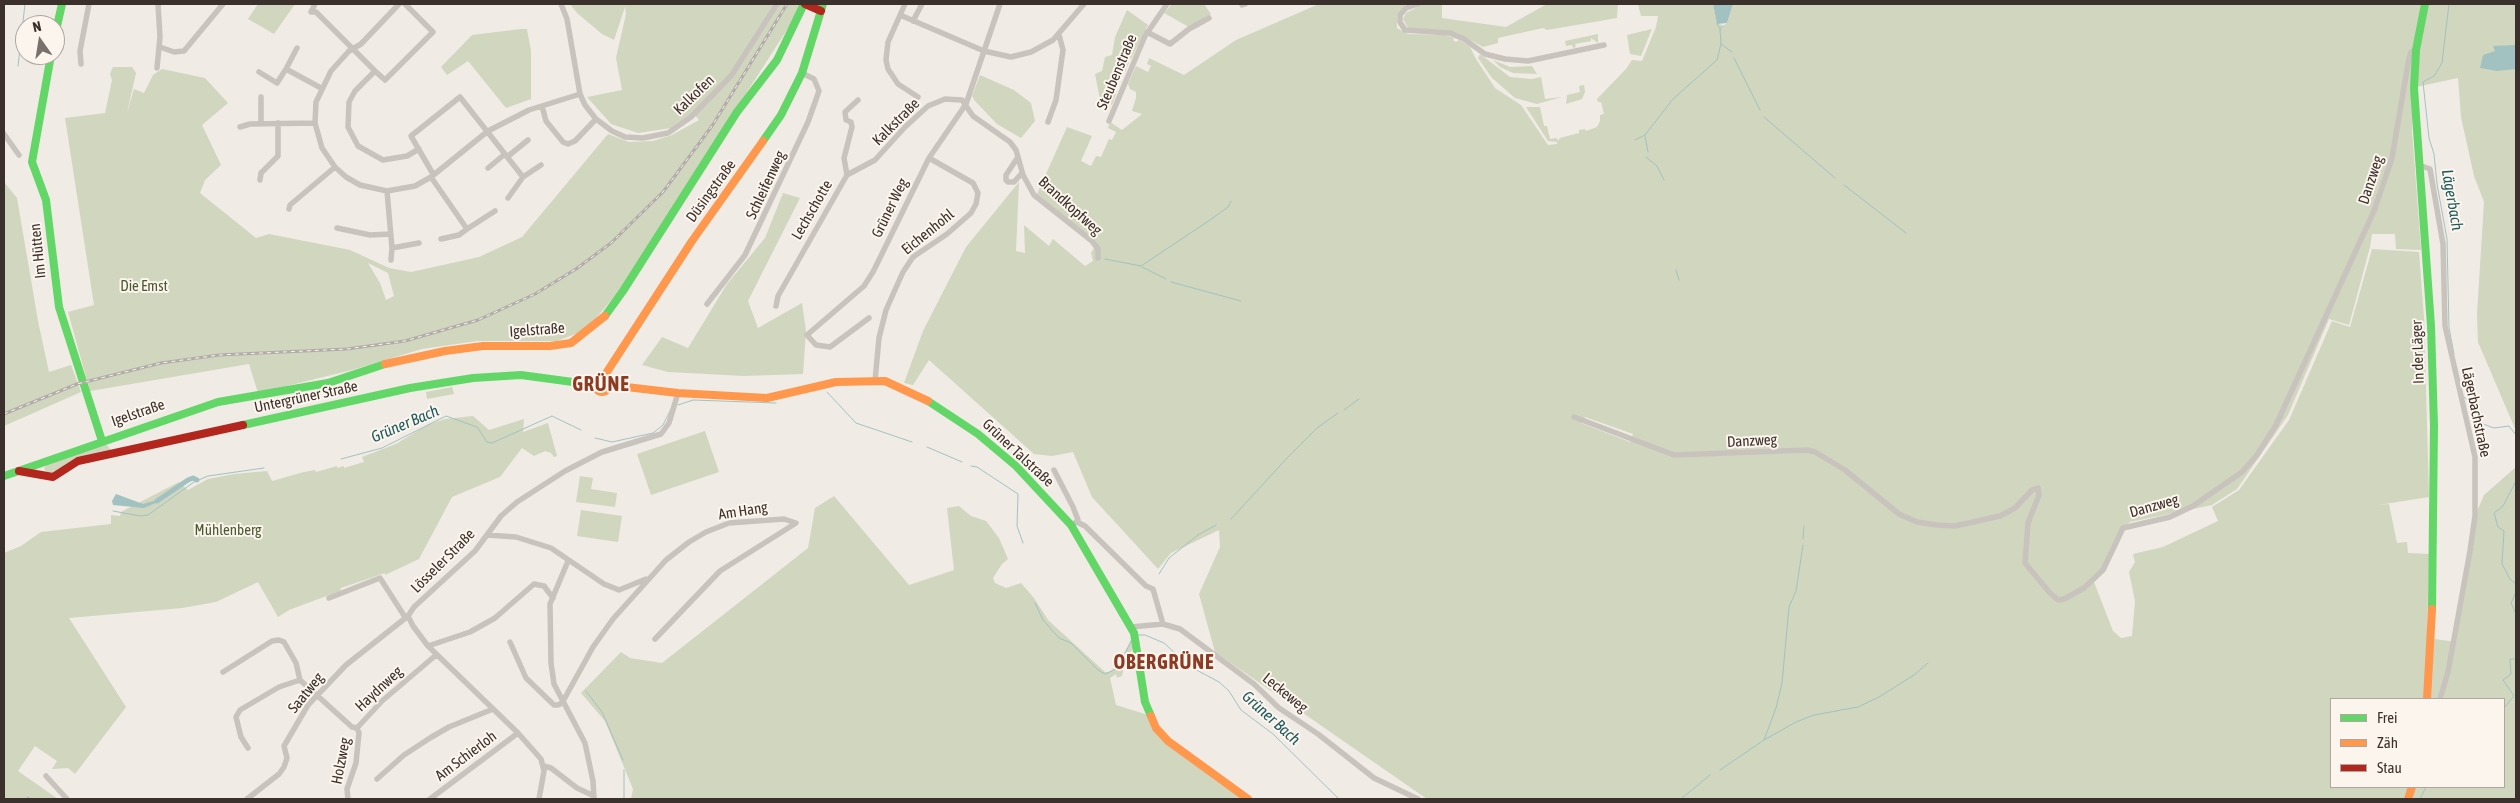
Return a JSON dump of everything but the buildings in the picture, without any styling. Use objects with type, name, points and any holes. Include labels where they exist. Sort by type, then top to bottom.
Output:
[{"type":"main road","name":"Düsingstraße","points":[[604,378],[692,241],[781,115],[802,73],[822,7],[805,4]]},
{"type":"main road","name":"Igelstraße","points":[[102,441],[205,406],[328,383],[404,359],[483,346],[562,345],[581,338],[600,321],[628,284],[737,112],[776,60],[805,4]]},
{"type":"main road","name":"In der Läger","points":[[2425,4],[2416,50],[2414,88],[2431,326],[2434,434],[2432,640],[2427,698]]},
{"type":"main road","name":"Im Hütten","points":[[49,65],[32,162],[46,200],[59,307],[102,441]]},
{"type":"main road","name":"Untergrüner Straße","points":[[18,471],[53,477],[78,462],[438,384],[485,377],[522,375],[575,384],[595,385]]},
{"type":"main road","points":[[604,378],[609,385],[608,390],[601,393],[597,391],[595,385],[598,379],[604,378]]},
{"type":"main road","name":"Grüner Talstraße","points":[[609,385],[678,393],[767,398],[836,382],[875,381],[893,384],[926,400],[978,434],[1016,466],[1074,523],[1134,633],[1145,702],[1156,728],[1168,741],[1248,799]]},
{"type":"main road","points":[[4,476],[102,441]]},
{"type":"main road","points":[[36,464],[41,474]]},
{"type":"street","points":[[80,64],[80,51],[89,4]]},
{"type":"street","points":[[157,68],[160,47],[158,4]]},
{"type":"street","points":[[315,4],[311,12],[316,12],[386,80],[433,32],[405,4]]},
{"type":"street","points":[[398,4],[361,44],[354,48],[331,71],[321,88],[316,102],[316,123],[322,148],[335,167],[346,177],[360,185],[387,191],[406,188],[432,175],[488,131],[529,110],[580,94]]},
{"type":"street","name":"Kalkofen","points":[[561,4],[567,19],[580,94],[596,119],[612,131],[625,136],[658,137],[676,129],[691,117],[731,76],[777,4]]},
{"type":"street","points":[[905,4],[888,42],[887,65],[898,84],[918,97]]},
{"type":"street","points":[[913,21],[922,4]]},
{"type":"street","name":"Grüner Weg","points":[[869,318],[830,347],[816,345],[807,335],[849,299],[869,278],[929,158],[966,104],[1000,4]]},
{"type":"street","points":[[900,15],[984,51],[1005,57],[1020,56],[1041,48],[1059,35],[1084,4]]},
{"type":"street","name":"Steubenstraße","points":[[1109,121],[1147,32],[1167,4]]},
{"type":"street","points":[[1418,4],[1404,10],[1400,15],[1400,22],[1405,30],[1450,34],[1464,39],[1485,54],[1505,60],[1528,61],[1604,45]]},
{"type":"street","points":[[160,47],[174,52],[184,51],[219,5]]},
{"type":"street","name":"Steubenstraße","points":[[1147,32],[1170,44],[1189,29],[1208,18]]},
{"type":"street","points":[[1048,122],[1056,100],[1063,50],[1059,35]]},
{"type":"street","points":[[259,72],[277,82],[297,48]]},
{"type":"street","name":"Danzweg","points":[[1574,418],[1636,443],[1678,456],[1807,450],[1815,452],[1845,470],[1899,514],[1917,522],[1955,526],[2000,516],[2015,508],[2032,490],[2038,488],[2039,495],[2028,524],[2025,563],[2050,593],[2058,600],[2064,599],[2084,588],[2103,570],[2123,528],[2170,517],[2198,503],[2242,472],[2257,455],[2276,425],[2374,211],[2392,158],[2409,58],[2411,52],[2416,50]]},
{"type":"street","points":[[286,68],[321,88]]},
{"type":"street","points":[[375,71],[355,91],[349,102],[347,115],[351,136],[364,152],[383,160],[407,156],[419,149]]},
{"type":"street","name":"Schleifenweg","points":[[707,304],[745,255],[808,122],[819,91],[814,79],[802,73]]},
{"type":"street","points":[[261,97],[261,124]]},
{"type":"street","points":[[466,229],[432,175],[411,136],[460,97],[523,177]]},
{"type":"street","name":"Kalkstraße","points":[[847,175],[875,160],[905,127],[933,103],[952,98],[962,100],[966,104]]},
{"type":"street","name":"Lechschotte","points":[[776,306],[778,296],[847,175],[844,158],[852,127],[851,122],[846,120],[845,112],[858,100]]},
{"type":"street","name":"Brandkopfweg","points":[[966,104],[972,116],[1010,142],[1016,150],[1022,173],[1034,195],[1092,241],[1098,249],[1098,258]]},
{"type":"street","points":[[542,106],[546,120],[563,142],[568,144],[575,141],[596,119]]},
{"type":"street","points":[[240,127],[278,123],[316,123]]},
{"type":"street","points":[[260,180],[261,172],[278,156],[278,123]]},
{"type":"street","points":[[4,134],[19,155]]},
{"type":"street","points":[[488,168],[528,140]]},
{"type":"street","name":"Brandkopfweg","points":[[1018,157],[1006,175],[1006,180],[1011,183],[1014,182],[1022,173]]},
{"type":"street","name":"Eichenhohl","points":[[875,381],[879,338],[886,310],[902,272],[913,257],[947,234],[971,213],[976,204],[978,193],[973,184],[929,158]]},
{"type":"street","points":[[508,198],[523,177],[541,165]]},
{"type":"street","name":"Lägerbachstraße","points":[[2419,165],[2430,169],[2443,244],[2445,326],[2475,457],[2475,516],[2470,551],[2448,672],[2440,698]]},
{"type":"street","points":[[289,209],[290,205],[335,167]]},
{"type":"street","points":[[387,191],[392,248],[391,260]]},
{"type":"street","points":[[441,239],[459,235],[496,211]]},
{"type":"street","points":[[337,228],[370,235],[390,234]]},
{"type":"street","points":[[392,248],[419,243]]},
{"type":"street","name":"Lösseler Straße","points":[[406,616],[475,551],[508,509],[565,471],[602,452],[662,434],[668,427],[678,393]]},
{"type":"street","points":[[1054,470],[1073,507],[1074,523],[1085,526],[1146,586],[1152,589],[1163,624]]},
{"type":"street","name":"Am Hang","points":[[562,703],[602,634],[648,578],[666,560],[689,542],[718,526],[749,520],[784,519],[796,523],[720,571],[655,638]]},
{"type":"street","points":[[487,535],[516,537],[551,548],[604,584],[619,590],[648,578]]},
{"type":"street","points":[[544,766],[551,768],[577,788],[594,797],[594,781],[585,743],[562,703],[554,684],[551,663],[550,604],[563,577],[568,561]]},
{"type":"street","points":[[329,598],[380,578],[413,626],[436,655],[536,752],[544,766],[539,799]]},
{"type":"street","points":[[428,646],[470,632],[495,618],[534,584],[544,586],[553,598]]},
{"type":"street","name":"Saatweg","points":[[247,799],[279,774],[284,767],[288,758],[284,746],[301,716],[318,695],[346,665],[406,616]]},
{"type":"street","name":"Leckeweg","points":[[1134,633],[1163,624],[1180,628],[1254,684],[1279,708],[1318,734],[1374,778],[1418,799]]},
{"type":"street","points":[[222,672],[272,641],[279,640],[284,642],[290,650],[300,680],[279,687],[240,710],[236,717],[241,737],[248,748]]},
{"type":"street","points":[[510,642],[526,678],[554,705],[562,703]]},
{"type":"street","name":"Haydnweg","points":[[300,680],[352,727],[357,728],[382,701],[436,655]]},
{"type":"street","points":[[377,778],[404,755],[443,731],[493,709]]},
{"type":"street","name":"Holzweg","points":[[348,799],[347,789],[356,762],[359,733],[357,728]]},
{"type":"street","name":"Am Schierloh","points":[[430,799],[518,733]]},
{"type":"street","points":[[46,776],[67,799]]},
{"type":"green space","points":[[258,4],[295,4],[274,34],[248,19]]},
{"type":"green space","name":"Die Emst","points":[[570,4],[800,4],[792,22],[619,291],[586,330],[557,341],[477,341],[422,349],[352,370],[258,393],[249,364],[90,391],[68,312],[94,305],[65,118],[105,113],[112,80],[110,74],[113,67],[132,67],[136,73],[127,113],[134,89],[144,93],[153,75],[162,69],[205,78],[228,103],[202,125],[221,165],[205,180],[200,193],[256,238],[269,234],[350,250],[389,268],[411,272],[479,257],[522,237],[608,134],[629,142],[653,141],[672,135],[699,120],[693,113],[671,128],[638,133],[611,124],[587,97],[622,90],[616,58],[626,14],[625,7],[614,40],[602,34],[577,13]],"holes":[[[368,263],[388,273],[394,296],[386,300],[380,283]]]},
{"type":"green space","points":[[1172,4],[1204,4],[1211,14],[1189,27],[1164,13]]},
{"type":"green space","points":[[1319,4],[1406,4],[1397,15],[1397,28],[1408,34],[1446,35],[1454,38],[1453,40],[1456,42],[1459,40],[1470,47],[1495,88],[1521,105],[1548,145],[1557,144],[1557,142],[1548,141],[1526,107],[1540,107],[1544,126],[1547,126],[1550,139],[1557,138],[1558,141],[1560,138],[1579,133],[1579,130],[1585,129],[1586,131],[1597,127],[1600,115],[1604,114],[1601,102],[1598,102],[1597,99],[1626,69],[1632,60],[1642,61],[1656,27],[1658,16],[1641,16],[1638,4],[1713,4],[1717,22],[1723,26],[1727,23],[1733,4],[2423,4],[2413,88],[2412,131],[2421,250],[2396,249],[2395,234],[2372,234],[2349,325],[2329,319],[2288,415],[2237,489],[2212,505],[2130,522],[2120,530],[2103,570],[2094,582],[2113,631],[2121,638],[2132,636],[2135,601],[2129,572],[2135,562],[2133,554],[2163,547],[2218,521],[2212,507],[2239,490],[2289,420],[2332,321],[2350,327],[2372,249],[2419,252],[2424,318],[2429,497],[2378,505],[2389,504],[2397,543],[2407,542],[2408,553],[2429,554],[2427,638],[2456,642],[2475,516],[2484,495],[2516,467],[2516,799],[1427,799],[1215,652],[1199,594],[1220,547],[1219,530],[1171,553],[1158,569],[1092,497],[1073,452],[1052,456],[1034,454],[929,360],[913,385],[904,383],[923,331],[966,247],[1019,182],[1016,251],[1025,253],[1024,225],[1049,246],[1053,239],[1085,266],[1093,261],[1091,253],[1097,243],[1037,194],[1067,127],[1092,136],[1081,161],[1091,166],[1096,156],[1101,157],[1109,139],[1112,140],[1116,132],[1108,128],[1110,122],[1122,130],[1142,114],[1132,111],[1136,92],[1130,89],[1128,84],[1136,66],[1148,72],[1151,66],[1147,64],[1149,58],[1184,75],[1236,40]],"holes":[[[1585,417],[1633,434],[1630,442],[1581,423]]]},
{"type":"green space","points":[[1423,4],[1442,4],[1442,18],[1506,27],[1547,4],[1618,4],[1617,18],[1547,30],[1543,28],[1498,38],[1498,43],[1483,47],[1463,36],[1408,28],[1403,19],[1406,13]]},
{"type":"green space","points":[[2425,4],[2516,4],[2516,431],[2478,342],[2477,314],[2484,202],[2474,176],[2461,117],[2458,78],[2416,87],[2418,49]]},
{"type":"green space","points":[[1127,10],[1148,25],[1131,59],[1124,56],[1122,59],[1129,62],[1125,72],[1119,69],[1114,79],[1111,79],[1110,82],[1113,83],[1111,87],[1108,87],[1103,100],[1109,102],[1113,92],[1116,94],[1112,105],[1100,99],[1095,74],[1102,71],[1105,57],[1112,55],[1115,37]]},
{"type":"green space","points":[[527,29],[531,51],[531,99],[506,108],[468,61],[447,75],[441,67],[472,35]]},
{"type":"green space","points":[[1652,29],[1641,56],[1630,54],[1627,35]]},
{"type":"green space","points":[[1598,34],[1598,43],[1591,38],[1591,41],[1575,44],[1576,47],[1573,48],[1572,45],[1566,46],[1565,41]]},
{"type":"green space","points":[[1480,54],[1510,77],[1532,79],[1541,77],[1545,99],[1562,97],[1537,104],[1515,98],[1492,78],[1478,58]]},
{"type":"green space","points":[[1493,60],[1510,67],[1532,66],[1537,74],[1513,73],[1500,67]]},
{"type":"green space","points":[[980,75],[1014,90],[1031,103],[1035,121],[1021,138],[997,124],[975,101],[972,96]]},
{"type":"green space","points":[[1584,85],[1585,92],[1582,99],[1566,104],[1567,95],[1580,92],[1579,86]]},
{"type":"green space","points":[[4,182],[17,198],[38,321],[49,372],[71,365],[81,392],[4,426]]},
{"type":"green space","points":[[783,193],[800,198],[748,301],[758,328],[802,303],[806,331],[803,374],[744,376],[668,372],[642,365],[662,337],[688,348],[727,284],[765,238]]},
{"type":"green space","points":[[452,387],[454,394],[427,399],[426,392]]},
{"type":"green space","name":"Mühlenberg","points":[[473,416],[489,430],[524,419],[523,432],[548,423],[557,456],[554,457],[551,453],[545,451],[534,456],[522,448],[500,477],[452,497],[419,559],[385,575],[385,573],[341,588],[340,591],[289,610],[278,617],[258,582],[216,602],[182,608],[69,618],[126,707],[75,774],[68,768],[52,769],[57,761],[35,746],[18,771],[58,799],[6,799],[4,797],[4,553],[21,546],[41,532],[111,524],[111,515],[120,516],[121,512],[179,482],[188,490],[208,479],[234,474],[267,471],[272,481],[304,472],[315,470],[316,472],[337,466],[337,468],[344,466],[344,468],[364,462],[362,457],[396,444],[427,425],[445,419]]},
{"type":"green space","points":[[705,431],[719,472],[651,495],[637,454]]},
{"type":"green space","points":[[102,444],[107,445],[111,450],[55,473],[47,472],[44,469],[46,465]]},
{"type":"green space","points":[[580,476],[593,478],[591,489],[617,493],[615,507],[576,502]]},
{"type":"green space","points":[[834,496],[909,585],[954,570],[947,508],[959,506],[971,516],[986,521],[999,538],[1008,559],[1002,564],[993,578],[995,583],[1006,588],[1021,583],[1034,598],[1048,620],[1105,672],[1110,672],[1118,664],[1134,635],[1133,648],[1125,661],[1122,676],[1117,678],[1116,674],[1110,678],[1116,705],[1148,715],[1155,728],[1243,797],[1241,799],[631,799],[633,789],[605,721],[581,693],[621,652],[630,658],[662,663],[808,548],[815,508]]},
{"type":"green space","points":[[581,510],[622,516],[618,542],[577,536]]},
{"type":"water","points":[[1713,4],[1733,4],[1727,23],[1717,24]]},
{"type":"water","points":[[2516,45],[2516,69],[2497,71],[2480,68],[2483,55],[2495,51],[2493,46]]},
{"type":"water","points":[[116,494],[143,504],[157,500],[158,502],[144,508],[113,505],[112,501]]},
{"type":"waterway","points":[[18,66],[25,4]]},
{"type":"waterway","name":"Lägerbach","points":[[2449,4],[2442,63],[2434,76],[2423,82],[2429,138],[2434,154],[2437,184],[2447,239],[2449,328],[2454,354]]},
{"type":"waterway","points":[[1717,24],[1720,29]]},
{"type":"waterway","points":[[1635,140],[1645,135],[1673,99],[1717,60],[1721,44],[1720,29],[1723,26]]},
{"type":"waterway","points":[[1721,44],[1732,52]]},
{"type":"waterway","points":[[1734,58],[1760,110]]},
{"type":"waterway","points":[[1764,117],[1835,178]]},
{"type":"waterway","points":[[1645,136],[1648,152]]},
{"type":"waterway","points":[[1646,157],[1657,166],[1664,180]]},
{"type":"waterway","points":[[1844,185],[1906,233]]},
{"type":"waterway","points":[[1105,259],[1141,266],[1228,207],[1231,201]]},
{"type":"waterway","points":[[1142,267],[1166,279]]},
{"type":"waterway","points":[[1676,270],[1679,280]]},
{"type":"waterway","points":[[1171,282],[1241,301]]},
{"type":"waterway","name":"Grüner Bach","points":[[827,392],[856,423],[912,442]]},
{"type":"waterway","name":"Lägerbach","points":[[2464,397],[2473,404]]},
{"type":"waterway","points":[[1344,410],[1359,399]]},
{"type":"waterway","name":"Grüner Bach","points":[[678,405],[693,400],[776,403]]},
{"type":"waterway","name":"Grüner Bach","points":[[595,438],[612,442],[653,433],[663,425],[672,407]]},
{"type":"waterway","name":"Lägerbach","points":[[2476,410],[2483,424],[2494,428],[2509,426],[2516,435]]},
{"type":"waterway","points":[[1231,519],[1317,428],[1338,413]]},
{"type":"waterway","name":"Grüner Bach","points":[[341,459],[382,448],[446,416],[477,427],[487,442],[492,443],[552,416],[581,430]]},
{"type":"waterway","name":"Grüner Bach","points":[[927,447],[962,462]]},
{"type":"waterway","name":"Grüner Bach","points":[[971,466],[977,467],[1018,494],[1017,526],[1023,543]]},
{"type":"waterway","name":"Grüner Bach","points":[[113,511],[140,516],[148,515],[194,482],[208,476],[264,468]]},
{"type":"waterway","points":[[157,501],[188,480],[193,478],[197,480]]},
{"type":"waterway","name":"Lägerbach","points":[[2516,481],[2503,506],[2494,513],[2498,527],[2504,531],[2502,564],[2510,579],[2516,584]]},
{"type":"waterway","points":[[1159,574],[1169,558],[1198,535],[1216,525]]},
{"type":"waterway","points":[[1803,539],[1804,526]]},
{"type":"waterway","points":[[1720,770],[1764,740],[1776,708],[1782,683],[1789,607],[1796,591],[1803,545]]},
{"type":"waterway","name":"Lägerbach","points":[[2516,592],[2511,603],[2516,614]]},
{"type":"waterway","name":"Grüner Bach","points":[[1035,603],[1043,620],[1059,638],[1071,643],[1098,670],[1105,674],[1118,668],[1132,639]]},
{"type":"waterway","name":"Grüner Bach","points":[[1137,635],[1145,635],[1164,643],[1189,666],[1219,682],[1229,691],[1241,710],[1273,734],[1339,799]]},
{"type":"waterway","name":"Lägerbach","points":[[2505,707],[2514,696],[2503,680],[2511,674],[2510,659],[2516,659]]},
{"type":"waterway","points":[[1764,740],[1796,722],[1814,715],[1858,707],[1879,697],[1914,675],[1928,663]]},
{"type":"waterway","points":[[586,691],[602,712],[623,760]]},
{"type":"waterway","points":[[624,770],[624,799]]},
{"type":"waterway","points":[[1681,799],[1710,775]]},
{"type":"waterway","name":"Lägerbach","points":[[2420,799],[2426,788]]},
{"type":"waterway","points":[[27,797],[32,799]]},
{"type":"railway","points":[[4,414],[77,384],[161,363],[219,355],[347,349],[405,341],[478,320],[535,294],[576,269],[611,243],[663,192],[712,126],[787,4]]},
{"type":"traffic: fast","points":[[60,15],[62,4]]},
{"type":"traffic: fast","points":[[605,316],[623,291],[737,112],[777,60],[804,4]]},
{"type":"traffic: fast","points":[[763,141],[781,115],[802,73],[823,4]]},
{"type":"traffic: fast","points":[[2425,4],[2416,50],[2414,88],[2431,326],[2434,426],[2432,609]]},
{"type":"traffic: fast","points":[[49,65],[32,162],[46,200],[59,307],[102,441]]},
{"type":"traffic: fast","points":[[4,476],[218,402],[328,383],[385,364]]},
{"type":"traffic: fast","points":[[243,425],[410,388],[473,378],[521,375],[595,385]]},
{"type":"traffic: fast","points":[[928,401],[978,434],[1016,466],[1071,525],[1134,633],[1145,702],[1151,716]]},
{"type":"traffic: slow","points":[[603,378],[692,241],[763,141]]},
{"type":"traffic: slow","points":[[385,364],[445,351],[483,346],[550,346],[571,343],[605,316]]},
{"type":"traffic: slow","points":[[599,378],[605,378],[609,385],[605,392],[599,392],[595,388],[595,382],[599,378]]},
{"type":"traffic: slow","points":[[609,385],[678,393],[767,398],[836,382],[885,381],[928,401]]},
{"type":"traffic: slow","points":[[2427,698],[2432,609]]},
{"type":"traffic: slow","points":[[1151,716],[1156,728],[1168,741],[1248,799]]},
{"type":"traffic: slow","points":[[2408,799],[2412,788]]},
{"type":"traffic: jam","points":[[805,4],[821,11]]},
{"type":"traffic: jam","points":[[19,471],[53,477],[78,461],[243,425]]},
{"type":"district","name":"GRÜNE","points":[[601,385]]},
{"type":"district","name":"OBERGRÜNE","points":[[1164,663]]}]
